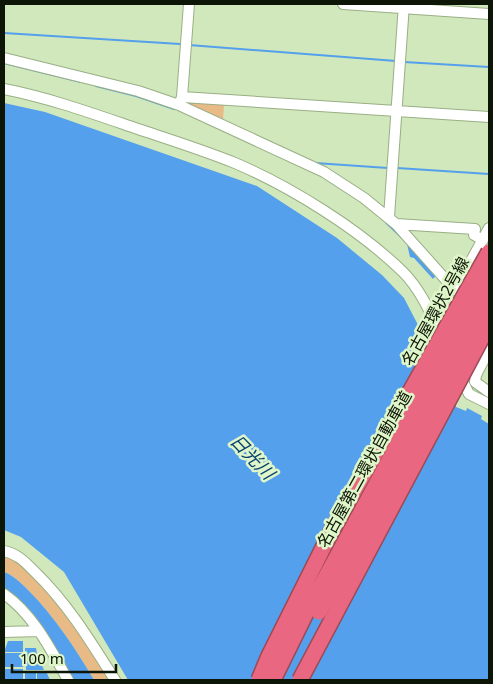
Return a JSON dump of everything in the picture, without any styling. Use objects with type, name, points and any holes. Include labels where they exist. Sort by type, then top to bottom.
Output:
[{"type":"highway","name":"名古屋環状2号線","points":[[259,680],[269,656],[331,532],[486,246]]},
{"type":"highway","name":"名古屋第二環状自動車道","points":[[273,680],[309,607],[489,277]]},
{"type":"highway","name":"名古屋第二環状自動車道","points":[[284,680],[314,621],[489,299]]},
{"type":"highway","points":[[300,680],[489,324]]},
{"type":"street","points":[[180,101],[189,4]]},
{"type":"street","points":[[343,4],[404,6],[489,14]]},
{"type":"street","points":[[392,220],[396,112],[404,6]]},
{"type":"street","points":[[4,58],[180,101],[324,172],[364,198],[392,220],[456,290],[486,246],[489,228]]},
{"type":"street","points":[[4,89],[54,100],[188,146],[236,164],[309,201],[347,227],[404,273],[422,297],[469,394],[489,404]]},
{"type":"street","points":[[180,101],[224,99],[489,117]]},
{"type":"street","points":[[392,220],[475,229],[474,236],[486,246]]},
{"type":"street","points":[[489,350],[476,375],[475,382],[489,392]]},
{"type":"street","points":[[4,551],[17,555],[54,590],[86,633],[115,680]]},
{"type":"street","points":[[4,594],[12,600],[39,632],[68,680]]},
{"type":"street","points":[[4,632],[39,632]]},
{"type":"shaded area","points":[[187,101],[224,103],[223,121],[186,104]]},
{"type":"shaded area","points":[[4,554],[10,555],[52,592],[112,680],[94,680],[56,622],[38,600],[20,582],[4,572]]},
{"type":"water","name":"日光川","points":[[4,103],[45,112],[257,186],[337,238],[382,275],[404,298],[442,371],[456,407],[466,411],[467,408],[482,416],[481,419],[489,424],[489,680],[128,680],[64,572],[21,537],[4,530]]},
{"type":"water","points":[[387,221],[437,274],[433,279],[414,258],[410,257],[407,244],[385,223]]},
{"type":"water","points":[[4,572],[20,582],[38,600],[56,622],[94,680],[74,680],[53,643],[35,617],[25,605],[4,589]]},
{"type":"water","points":[[8,641],[23,641],[23,652],[4,652]]},
{"type":"water","points":[[25,648],[36,648],[38,660],[25,660]]},
{"type":"water","points":[[4,653],[23,653],[23,667],[4,667]]},
{"type":"water","points":[[26,661],[40,661],[44,670],[26,670]]},
{"type":"water","points":[[4,669],[23,669],[23,680],[4,680]]},
{"type":"water","points":[[25,671],[36,671],[36,680],[25,680]]},
{"type":"water","points":[[37,671],[46,671],[50,680],[37,680]]},
{"type":"waterway","points":[[4,33],[180,44]]},
{"type":"waterway","points":[[189,45],[396,61]]},
{"type":"waterway","points":[[404,62],[489,67]]},
{"type":"waterway","points":[[4,63],[81,82]]},
{"type":"waterway","points":[[96,86],[136,96],[174,109]]},
{"type":"waterway","points":[[315,163],[388,168]]},
{"type":"waterway","points":[[397,168],[489,174]]}]
